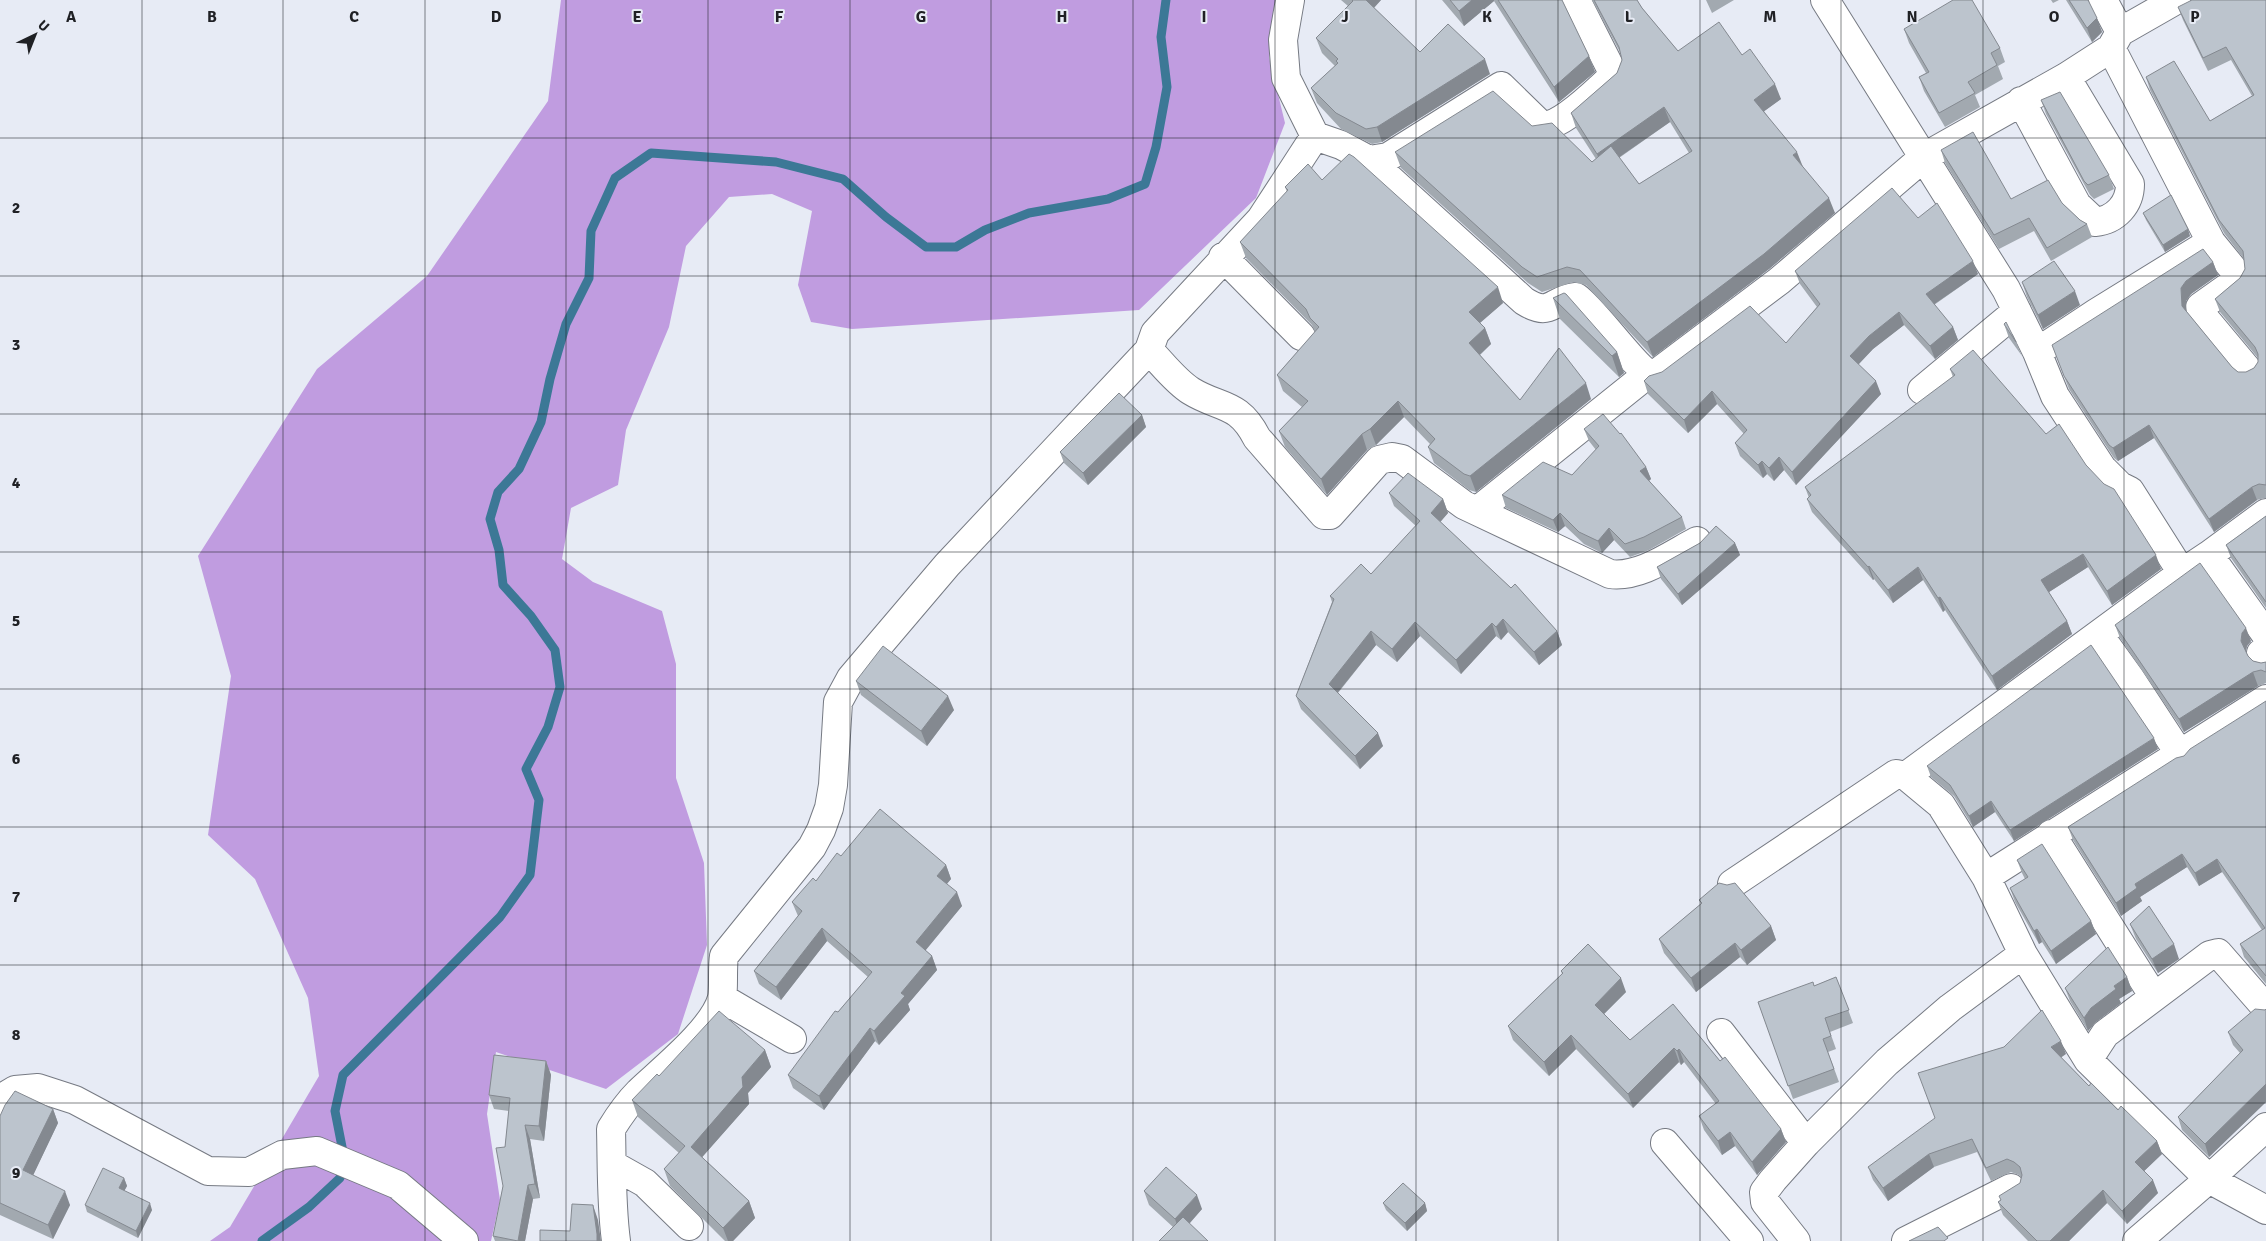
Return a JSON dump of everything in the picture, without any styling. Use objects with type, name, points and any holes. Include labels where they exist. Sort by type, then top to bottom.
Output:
[{"type":"street","points":[[1290,0],[1284,40],[1286,78],[1315,136],[1342,145],[1369,160],[1524,301],[1544,310],[1566,298],[1576,297],[1599,319],[1639,367],[1649,374]]},
{"type":"street","points":[[1369,160],[1388,157],[1498,86],[1504,88],[1542,126],[1550,125],[1581,104],[1612,77],[1612,74],[1576,0]]},
{"type":"street","points":[[1825,0],[2018,311],[2038,352],[2055,396],[2097,460],[2120,486],[2130,491],[2182,573]]},
{"type":"street","points":[[2103,0],[2115,40],[2211,242],[2233,269],[2235,276],[2231,285],[2200,307],[2202,315],[2248,370]]},
{"type":"street","points":[[1478,511],[1649,374],[1658,373],[1666,369],[1779,281],[1924,157],[2066,77],[2115,40],[2176,0]]},
{"type":"street","points":[[2021,101],[2077,205],[2095,222],[2103,221],[2122,210],[2128,199],[2130,184],[2066,77]]},
{"type":"street","points":[[616,1241],[612,1210],[613,1164],[611,1129],[637,1094],[673,1061],[708,1024],[722,998],[721,972],[724,956],[812,847],[822,830],[829,808],[833,785],[838,702],[851,678],[947,565],[1150,350],[1155,333],[1261,219],[1315,136]]},
{"type":"street","points":[[2038,352],[2096,313],[2211,242]]},
{"type":"street","points":[[1224,257],[1300,336]]},
{"type":"street","points":[[1922,390],[2018,311]]},
{"type":"street","points":[[1150,350],[1189,390],[1206,399],[1221,402],[1250,423],[1257,438],[1324,515],[1330,515],[1379,460],[1392,456],[1402,459],[1464,505],[1610,574],[1624,575],[1653,565],[1697,540]]},
{"type":"street","points":[[1906,776],[2266,513]]},
{"type":"street","points":[[2209,555],[2266,635]]},
{"type":"street","points":[[2100,635],[2180,756]]},
{"type":"street","points":[[2266,650],[2261,653],[2266,661]]},
{"type":"street","points":[[1986,877],[2051,834],[2180,756],[2266,699]]},
{"type":"street","points":[[1732,884],[1896,774],[1906,776],[1940,805],[1986,877],[2023,954],[2088,1060],[2209,1179],[2266,1210]]},
{"type":"street","points":[[2051,834],[2154,997]]},
{"type":"street","points":[[2088,1060],[2105,1034],[2210,955],[2218,953],[2266,1008]]},
{"type":"street","points":[[1762,1241],[1789,1232],[1764,1202],[1764,1192],[1806,1143],[1894,1056],[1950,1008],[2023,954]]},
{"type":"street","points":[[722,998],[792,1038]]},
{"type":"street","points":[[1721,1033],[1806,1143]]},
{"type":"street","points":[[0,1108],[5,1096],[15,1090],[38,1088],[75,1100],[208,1171],[249,1172],[282,1156],[317,1151],[398,1185],[464,1241]]},
{"type":"street","points":[[2137,1241],[2266,1127]]},
{"type":"street","points":[[1665,1143],[1750,1241]]},
{"type":"street","points":[[613,1164],[645,1184],[689,1226]]},
{"type":"street","points":[[1906,1241],[2011,1188]]},
{"type":"shaded area","points":[[561,0],[1279,0],[1269,57],[1285,123],[1256,198],[1139,310],[852,329],[811,322],[798,285],[812,211],[772,194],[729,197],[686,246],[669,327],[626,430],[618,485],[571,508],[562,559],[593,582],[662,611],[676,664],[676,778],[704,863],[707,945],[678,1034],[606,1089],[496,1052],[487,1114],[500,1200],[491,1241],[210,1241],[230,1227],[319,1076],[308,998],[255,879],[208,835],[231,676],[198,556],[317,369],[427,276],[548,101]]},
{"type":"building","points":[[1352,0],[1366,0],[1420,52],[1448,24],[1485,59],[1377,127],[1366,129],[1336,113],[1311,88],[1338,63],[1336,61],[1338,59],[1316,38]]},
{"type":"building","points":[[1450,0],[1472,0],[1459,11]]},
{"type":"building","points":[[1498,0],[1562,0],[1589,56],[1554,87]]},
{"type":"building","points":[[1594,0],[1637,0],[1678,51],[1719,22],[1742,55],[1750,49],[1775,84],[1754,100],[1797,152],[1793,155],[1829,198],[1764,254],[1647,342],[1580,270],[1567,267],[1537,277],[1522,267],[1395,152],[1493,91],[1532,126],[1552,123],[1592,162],[1611,146],[1639,184],[1692,151],[1664,107],[1597,154],[1571,113],[1617,73],[1622,60],[1619,47]]},
{"type":"building","points":[[1953,0],[1972,0],[2000,48],[1991,53],[1997,65],[1968,82],[1975,93],[1939,113],[1919,77],[1929,72],[1904,29]]},
{"type":"building","points":[[2069,0],[2088,0],[2097,18],[2087,28]]},
{"type":"building","points":[[2192,0],[2266,0],[2266,485],[2259,484],[2252,487],[2209,519],[2149,425],[2113,448],[2109,445],[2064,376],[2052,345],[2203,249],[2213,262],[2186,281],[2181,288],[2182,306],[2238,372],[2246,372],[2254,368],[2258,362],[2258,354],[2255,347],[2215,299],[2240,278],[2245,269],[2243,251],[2219,220],[2146,77],[2174,61],[2210,121],[2254,95],[2226,47],[2203,58],[2178,7]]},
{"type":"building","points":[[2060,92],[2109,175],[2088,185],[2084,181],[2041,100]]},
{"type":"building","points":[[1973,132],[2011,199],[2048,180],[2062,203],[2087,224],[2047,248],[2029,218],[1994,235],[1941,150]]},
{"type":"building","points":[[1349,154],[1498,287],[1469,312],[1485,328],[1469,343],[1520,400],[1559,348],[1586,383],[1470,476],[1464,474],[1428,447],[1435,439],[1398,401],[1370,429],[1362,434],[1321,479],[1279,431],[1308,401],[1277,375],[1319,327],[1310,318],[1306,309],[1240,242],[1288,190],[1285,187],[1308,164],[1322,180]]},
{"type":"building","points":[[1892,188],[1918,218],[1937,203],[1973,261],[1926,294],[1953,327],[1930,346],[1899,312],[1869,336],[1850,356],[1876,381],[1792,472],[1779,457],[1769,468],[1762,461],[1758,465],[1735,443],[1747,430],[1712,391],[1684,420],[1644,381],[1649,376],[1662,372],[1750,306],[1786,343],[1820,304],[1795,271]]},
{"type":"building","points":[[2171,195],[2188,229],[2163,245],[2143,213]]},
{"type":"building","points":[[2054,261],[2075,291],[2038,315],[2022,282]]},
{"type":"building","points":[[1564,293],[1617,352],[1612,356],[1553,298]]},
{"type":"building","points":[[2006,322],[2016,342],[2004,324]]},
{"type":"building","points":[[1973,350],[2046,434],[2059,424],[2086,465],[2104,484],[2114,489],[2156,555],[2107,591],[2083,554],[2041,580],[2067,621],[1992,676],[1918,567],[1888,590],[1869,566],[1807,499],[1811,495],[1805,487],[1955,375],[1950,369]]},
{"type":"building","points":[[1119,393],[1142,415],[1083,473],[1060,452]]},
{"type":"building","points":[[1603,414],[1621,433],[1646,467],[1640,471],[1682,517],[1644,537],[1625,544],[1609,528],[1598,541],[1579,532],[1560,513],[1553,520],[1502,495],[1543,462],[1572,475],[1599,446],[1584,429]]},
{"type":"building","points":[[1408,473],[1443,499],[1431,513],[1511,588],[1515,584],[1557,631],[1534,652],[1503,619],[1496,627],[1492,623],[1456,660],[1415,622],[1392,649],[1371,631],[1329,684],[1378,733],[1355,756],[1296,696],[1334,599],[1330,596],[1361,564],[1371,574],[1420,521],[1389,493]]},
{"type":"building","points":[[2266,516],[2266,602],[2226,545]]},
{"type":"building","points":[[1716,526],[1735,543],[1678,594],[1657,567],[1700,543]]},
{"type":"building","points":[[2200,563],[2246,628],[2242,633],[2241,641],[2248,656],[2253,661],[2266,662],[2266,672],[2261,670],[2253,672],[2179,719],[2115,625]]},
{"type":"building","points":[[2091,645],[2154,738],[2010,830],[1991,801],[1969,816],[1950,785],[1927,766]]},
{"type":"building","points":[[883,646],[948,696],[921,731],[856,681]]},
{"type":"building","points":[[2266,701],[2266,976],[2240,944],[2265,928],[2217,859],[2195,873],[2182,854],[2135,884],[2137,888],[2116,903],[2068,827],[2176,758],[2184,756],[2190,749]]},
{"type":"building","points":[[880,809],[946,865],[937,876],[957,892],[916,942],[932,956],[901,993],[905,996],[874,1031],[870,1028],[819,1096],[788,1075],[835,1011],[838,1012],[872,972],[822,928],[776,987],[754,971],[802,911],[792,902],[813,878],[816,881],[837,853],[841,856]]},
{"type":"building","points":[[2042,844],[2091,921],[2051,951],[2037,929],[2034,931],[2010,888],[2028,877],[2017,860]]},
{"type":"building","points":[[1719,883],[1727,885],[1735,883],[1771,926],[1741,950],[1735,943],[1691,978],[1659,939],[1702,903],[1699,900]]},
{"type":"building","points":[[2149,906],[2174,944],[2152,959],[2130,924]]},
{"type":"building","points":[[1588,944],[1621,978],[1595,1005],[1630,1040],[1673,1004],[1720,1061],[1725,1057],[1781,1129],[1752,1162],[1730,1132],[1718,1141],[1699,1116],[1719,1101],[1679,1049],[1677,1051],[1674,1048],[1628,1094],[1571,1035],[1544,1062],[1508,1026],[1563,973],[1561,971]]},
{"type":"building","points":[[2108,947],[2127,977],[2114,986],[2116,989],[2091,1008],[2084,1018],[2065,988]]},
{"type":"building","points":[[1836,977],[1849,1010],[1825,1018],[1831,1036],[1823,1039],[1834,1069],[1788,1086],[1758,1002],[1813,982],[1814,986]]},
{"type":"building","points":[[2255,1009],[2266,1009],[2266,1084],[2205,1144],[2178,1117],[2243,1050],[2228,1032]]},
{"type":"building","points":[[2042,1010],[2061,1041],[2051,1047],[2089,1086],[2091,1083],[2118,1110],[2121,1106],[2157,1141],[2135,1162],[2153,1180],[2122,1211],[2103,1190],[2050,1241],[2037,1241],[1998,1202],[2001,1200],[1999,1196],[2020,1183],[2022,1175],[2020,1167],[2007,1159],[1986,1168],[1972,1139],[1929,1154],[1883,1188],[1868,1167],[1935,1118],[1918,1073],[2004,1047]]},
{"type":"building","points":[[719,1011],[765,1050],[742,1077],[743,1087],[691,1147],[749,1201],[723,1228],[664,1169],[685,1146],[632,1100],[657,1074],[659,1076]]},
{"type":"building","points":[[494,1055],[546,1061],[539,1126],[525,1125],[535,1184],[528,1185],[518,1241],[493,1236],[503,1186],[496,1148],[505,1147],[510,1098],[489,1095]]},
{"type":"building","points":[[15,1091],[53,1109],[23,1170],[65,1191],[48,1225],[0,1203],[0,1116]]},
{"type":"building","points":[[1166,1167],[1197,1195],[1175,1219],[1144,1191]]},
{"type":"building","points":[[103,1168],[124,1178],[119,1188],[150,1203],[136,1231],[85,1205]]},
{"type":"building","points":[[1403,1183],[1425,1203],[1405,1223],[1383,1203]]},
{"type":"building","points":[[572,1204],[593,1205],[597,1241],[540,1241],[540,1230],[570,1231]]},
{"type":"building","points":[[1183,1217],[1208,1241],[1159,1241]]},
{"type":"building","points":[[1938,1227],[1948,1238],[1944,1241],[1909,1241]]},
{"type":"waterway","points":[[262,1241],[309,1207],[340,1178],[344,1157],[335,1111],[343,1075],[500,917],[530,875],[539,800],[526,769],[548,727],[560,687],[555,650],[531,616],[503,585],[499,550],[490,519],[498,492],[519,469],[541,422],[550,379],[566,324],[589,278],[591,231],[615,178],[651,153],[776,162],[843,179],[886,217],[926,247],[956,247],[985,230],[1029,213],[1108,199],[1145,184],[1156,147],[1167,87],[1161,37],[1166,0]]}]
